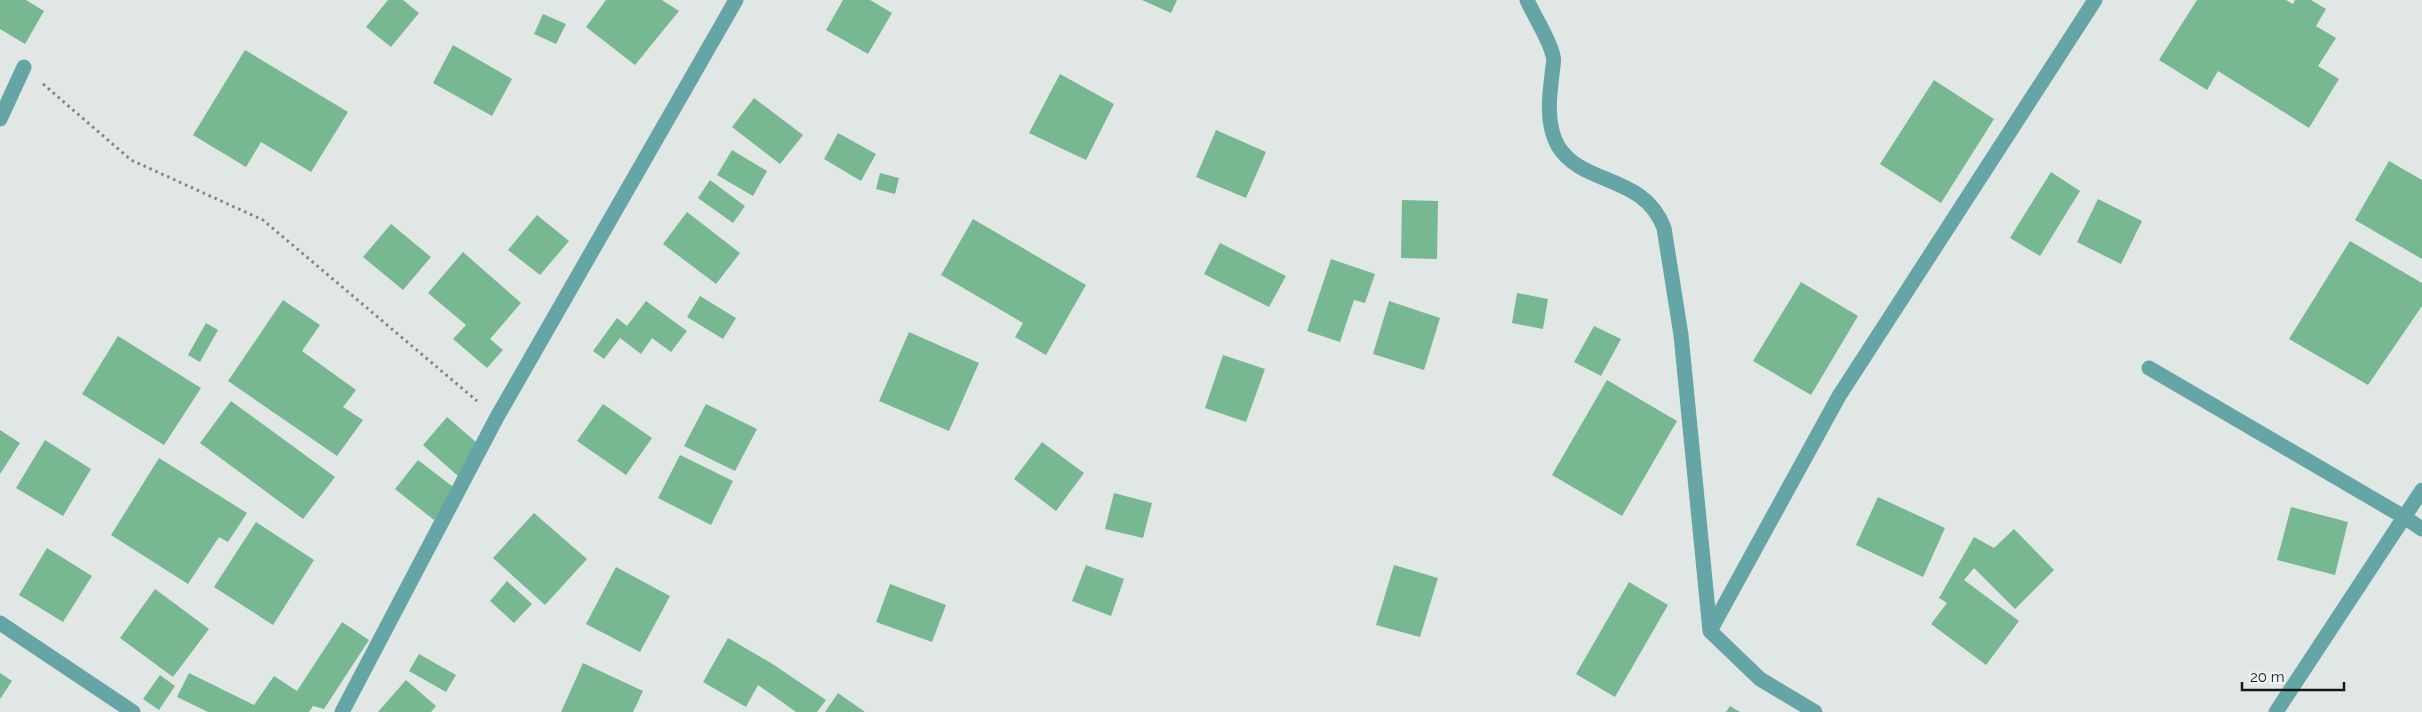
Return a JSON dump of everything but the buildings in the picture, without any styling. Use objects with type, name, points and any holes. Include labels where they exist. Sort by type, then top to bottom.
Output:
[{"type":"street","points":[[342,712],[497,417],[736,0]]},
{"type":"street","points":[[1527,0],[1554,56],[1549,97],[1550,127],[1559,146],[1570,160],[1639,194],[1658,212],[1664,228],[1681,335],[1710,632],[1760,679],[1815,712]]},
{"type":"street","points":[[1710,632],[1839,396],[2094,0]]},
{"type":"street","points":[[0,119],[24,67]]},
{"type":"street","points":[[2149,368],[2404,516],[2422,529]]},
{"type":"street","points":[[2276,712],[2422,490]]},
{"type":"street","points":[[0,623],[133,712]]},
{"type":"path","points":[[24,67],[131,160],[263,220],[497,417]]}]
